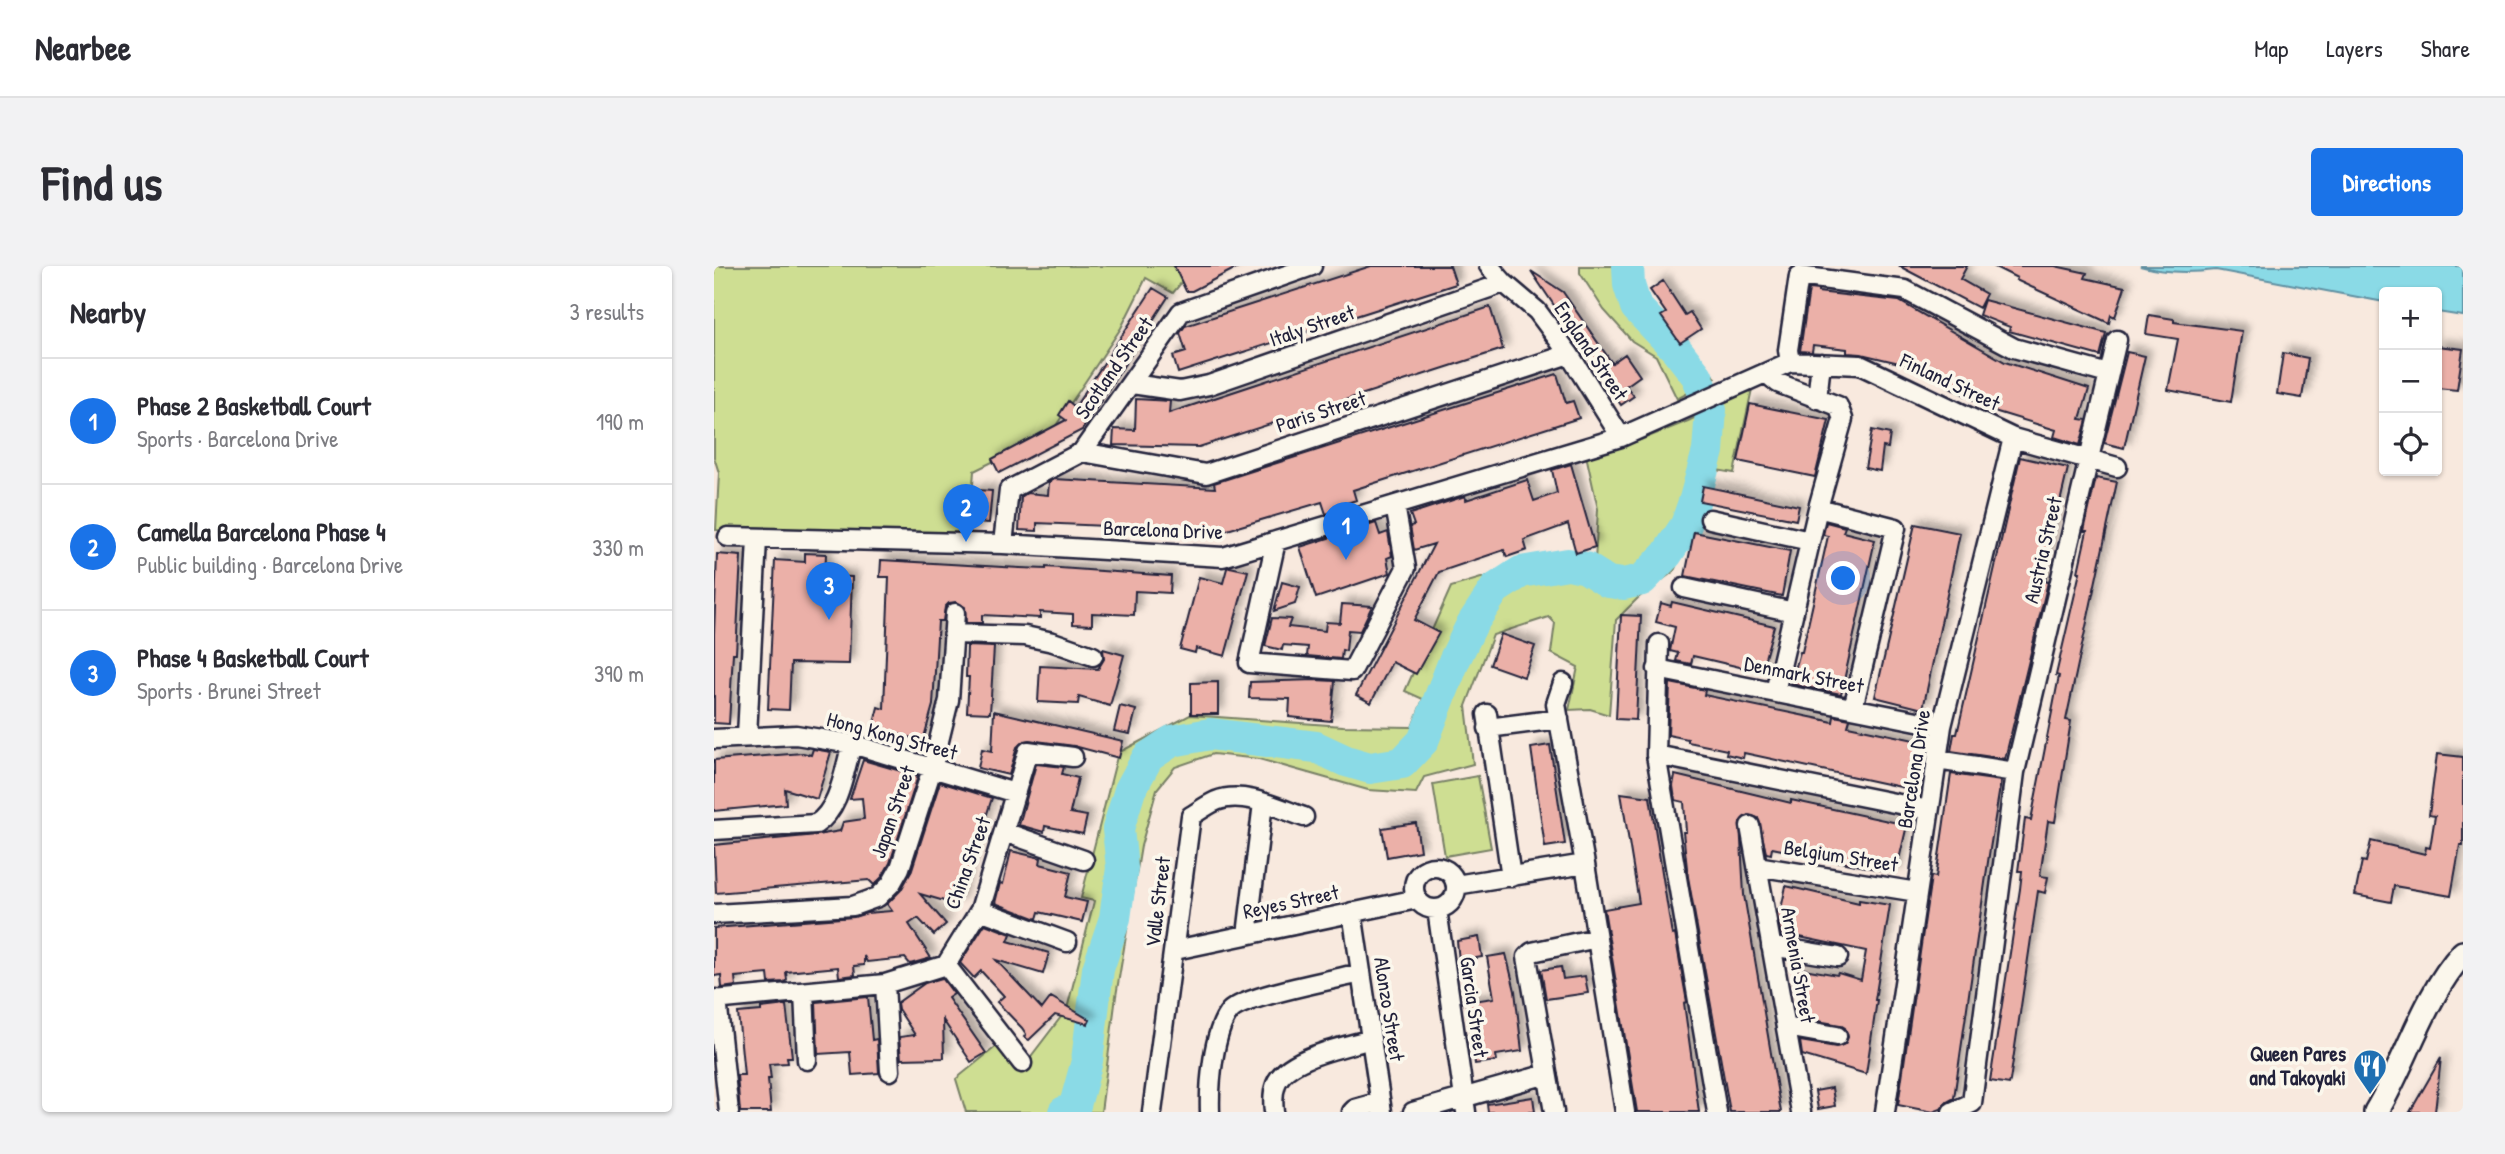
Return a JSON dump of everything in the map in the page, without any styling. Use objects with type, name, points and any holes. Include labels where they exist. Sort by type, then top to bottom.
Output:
[{"type":"main road","points":[[2376,1112],[2390,1090],[2433,998],[2463,953]]},
{"type":"street","name":"Scotland Street","points":[[1003,544],[1009,489],[1082,452],[1181,312],[1311,266]]},
{"type":"street","name":"England Street","points":[[1489,266],[1504,283],[1537,311],[1569,354],[1621,436]]},
{"type":"street","points":[[1790,362],[1788,350],[1799,276],[1905,290],[2014,348],[2108,374]]},
{"type":"street","name":"Italy Street","points":[[1132,384],[1180,391],[1209,385],[1504,283]]},
{"type":"street","name":"Austria Street","points":[[1952,1112],[1972,1103],[2015,772],[2117,340]]},
{"type":"street","name":"Paris Street","points":[[1082,452],[1206,474],[1569,354]]},
{"type":"street","name":"Barcelona Drive","points":[[728,537],[1003,544],[1223,557],[1621,436],[1790,362]]},
{"type":"street","name":"Finland Street","points":[[1790,362],[1860,365],[2013,438],[2117,467]]},
{"type":"street","points":[[1817,399],[1821,363]]},
{"type":"street","points":[[1766,373],[1778,383],[1838,406],[1843,419],[1818,508],[1775,692]]},
{"type":"street","name":"Barcelona Drive","points":[[1885,1112],[1942,726],[2013,438]]},
{"type":"street","points":[[1276,541],[1249,663],[1352,671],[1406,569],[1395,505]]},
{"type":"street","points":[[1818,508],[1896,528],[1853,708]]},
{"type":"street","points":[[1710,519],[1810,541]]},
{"type":"street","points":[[747,736],[757,539]]},
{"type":"street","points":[[1684,588],[1794,612]]},
{"type":"street","name":"Japan Street","points":[[714,914],[853,906],[878,897],[891,884],[900,868],[932,768],[949,700],[955,613]]},
{"type":"street","points":[[954,634],[1025,636],[1053,642],[1093,656]]},
{"type":"street","points":[[1659,643],[1656,755],[1717,1112]]},
{"type":"street","name":"Denmark Street","points":[[1657,669],[1942,726]]},
{"type":"street","points":[[1563,683],[1556,704],[1625,1112]]},
{"type":"street","points":[[1511,877],[1488,721],[1559,719]]},
{"type":"street","name":"Hong Kong Street","points":[[714,739],[796,736],[852,744],[1015,793]]},
{"type":"street","points":[[714,830],[816,824],[827,817],[834,804],[852,744]]},
{"type":"street","name":"China Street","points":[[946,965],[979,910],[1028,751],[1073,757]]},
{"type":"street","points":[[1656,755],[1929,810]]},
{"type":"street","points":[[1937,760],[2015,772]]},
{"type":"street","name":"Valle Street","points":[[1152,1112],[1191,816],[1214,802],[1228,798],[1264,803],[1304,817]]},
{"type":"street","points":[[1247,935],[1264,803]]},
{"type":"street","name":"Armenia Street","points":[[1750,826],[1801,1112]]},
{"type":"street","points":[[1004,832],[1084,860]]},
{"type":"street","points":[[1456,885],[1585,864]]},
{"type":"street","points":[[1433,866],[1448,871],[1456,885],[1454,898],[1444,907],[1437,909],[1426,907],[1417,898],[1415,882],[1418,875],[1433,866]]},
{"type":"street","name":"Belgium Street","points":[[1757,866],[1917,892]]},
{"type":"street","name":"Reyes Street","points":[[1175,950],[1417,898]]},
{"type":"street","name":"Garcia Street","points":[[1437,909],[1465,1105]]},
{"type":"street","points":[[979,910],[1067,942]]},
{"type":"street","name":"Alonzo Street","points":[[1352,912],[1381,1107]]},
{"type":"street","points":[[1554,1112],[1527,957],[1532,952],[1597,938]]},
{"type":"street","points":[[1771,946],[1838,957]]},
{"type":"street","points":[[729,1112],[716,1000],[885,984],[946,965],[1022,1063]]},
{"type":"street","points":[[1210,1112],[1212,1067],[1219,1034],[1231,1011],[1248,1001],[1361,973]]},
{"type":"street","points":[[885,984],[890,1071]]},
{"type":"street","points":[[803,992],[807,1060]]},
{"type":"street","points":[[1786,1027],[1838,1036]]},
{"type":"street","points":[[1274,1112],[1276,1083],[1288,1069],[1304,1060],[1371,1039]]},
{"type":"street","points":[[1413,1112],[1465,1105],[1547,1074]]},
{"type":"street","points":[[1352,1112],[1355,1109],[1381,1107]]},
{"type":"green space","points":[[714,266],[1195,266],[1173,293],[1146,278],[1121,328],[1051,433],[974,471],[969,537],[716,530],[719,473],[714,457]]},
{"type":"green space","points":[[1580,266],[1636,266],[1638,287],[1652,315],[1716,378],[1677,399],[1656,356],[1632,341],[1604,310],[1580,273]]},
{"type":"green space","points":[[1752,389],[1734,473],[1717,470],[1674,571],[1638,598],[1616,620],[1609,715],[1590,709],[1569,710],[1578,667],[1551,653],[1555,623],[1549,617],[1493,635],[1466,706],[1473,764],[1424,777],[1416,793],[1368,790],[1259,759],[1213,754],[1175,767],[1157,789],[1141,846],[1116,996],[1101,1112],[966,1112],[956,1079],[998,1045],[1022,1068],[1067,1009],[1094,901],[1081,898],[1118,753],[1190,715],[1343,726],[1412,727],[1423,699],[1405,691],[1451,587],[1524,565],[1567,557],[1595,561],[1598,509],[1586,455],[1638,441],[1688,421]]},
{"type":"green space","points":[[1478,776],[1491,848],[1445,856],[1433,784]]},
{"type":"water","points":[[2140,266],[2463,266],[2463,316],[2442,313],[2442,287],[2379,287],[2379,301],[2216,270],[2158,270]]},
{"type":"building","points":[[1174,266],[1240,266],[1192,291],[1186,291]]},
{"type":"building","points":[[1371,266],[1450,266],[1456,284],[1178,373],[1173,356],[1186,352],[1180,333],[1185,326]]},
{"type":"building","points":[[1899,266],[1967,266],[1960,279],[1986,294],[1979,308]]},
{"type":"building","points":[[1993,266],[2055,266],[2087,273],[2085,278],[2125,287],[2115,317],[2111,315],[2109,323],[2016,280],[2017,278]]},
{"type":"building","points":[[1531,271],[1563,292],[1612,363],[1625,354],[1640,376],[1626,386],[1634,396],[1621,405]]},
{"type":"building","points":[[1663,281],[1685,315],[1690,312],[1701,329],[1680,343],[1661,316],[1666,313],[1650,290]]},
{"type":"building","points":[[1153,288],[1168,297],[1082,430],[999,473],[992,459],[1066,420],[1059,415],[1068,401],[1075,407]]},
{"type":"building","points":[[1809,289],[1899,301],[2005,362],[2089,389],[2080,419],[2087,420],[2080,445],[2054,437],[2056,430],[1994,411],[1912,366],[1847,353],[1847,349],[1813,345],[1812,352],[1800,351]]},
{"type":"building","points":[[1984,300],[2106,333],[2100,356],[2009,331],[2010,327],[1979,315]]},
{"type":"building","points":[[1490,307],[1503,349],[1199,447],[1113,445],[1114,429],[1135,430],[1136,399],[1170,401],[1169,413]]},
{"type":"building","points":[[2149,315],[2174,319],[2174,322],[2242,331],[2231,402],[2168,390],[2178,339],[2146,334]]},
{"type":"building","points":[[2442,347],[2463,349],[2457,390],[2442,388]]},
{"type":"building","points":[[2127,352],[2145,356],[2124,448],[2104,443]]},
{"type":"building","points":[[2283,353],[2308,358],[2302,398],[2277,394]]},
{"type":"building","points":[[1557,374],[1566,403],[1573,401],[1579,418],[1353,490],[1356,500],[1338,506],[1340,510],[1326,514],[1322,502],[1224,531],[1037,523],[1037,531],[1019,530],[1021,497],[1027,493],[1048,495],[1049,482],[1054,479],[1215,488],[1214,483]]},
{"type":"building","points":[[1750,404],[1829,420],[1815,477],[1738,461]]},
{"type":"building","points":[[1872,430],[1890,434],[1888,448],[1883,447],[1880,471],[1865,468]]},
{"type":"building","points":[[2020,457],[2068,468],[2044,571],[2045,581],[2048,582],[2005,759],[1951,751]]},
{"type":"building","points":[[1571,464],[1595,547],[1576,553],[1568,524],[1524,540],[1527,550],[1507,557],[1504,550],[1439,572],[1414,620],[1439,633],[1416,674],[1392,662],[1371,703],[1356,695],[1434,544],[1414,550],[1410,526],[1414,525],[1410,514],[1465,496],[1466,500],[1527,480],[1534,501],[1557,493],[1552,470]]},
{"type":"building","points":[[2096,478],[2117,482],[2066,720],[2071,721],[2055,822],[2048,821],[2040,876],[2048,877],[2045,893],[2038,891],[2010,1081],[2009,1084],[1990,1081],[2020,889],[2022,871],[2018,871],[2025,819],[2031,820],[2059,676],[2056,675],[2080,572],[2087,531],[2084,531]]},
{"type":"building","points":[[1703,486],[1799,506],[1796,520],[1700,501]]},
{"type":"building","points":[[976,490],[992,491],[989,523],[973,522]]},
{"type":"building","points":[[1826,522],[1845,527],[1843,532],[1875,540],[1841,694],[1791,684],[1802,652],[1828,536],[1823,535]]},
{"type":"building","points":[[1376,523],[1380,535],[1388,532],[1392,556],[1387,558],[1390,573],[1316,598],[1300,547]]},
{"type":"building","points":[[1915,524],[1960,533],[1923,709],[1875,697]]},
{"type":"building","points":[[1694,532],[1790,551],[1782,596],[1685,576]]},
{"type":"building","points":[[805,553],[826,554],[825,576],[852,577],[849,664],[791,663],[789,710],[768,709],[775,560],[805,562]]},
{"type":"building","points":[[717,554],[741,556],[729,724],[714,723]]},
{"type":"building","points":[[881,560],[1020,568],[1046,567],[1171,576],[1170,593],[1135,591],[1134,615],[1092,613],[1092,625],[1073,624],[1073,614],[1040,612],[1040,618],[982,615],[982,623],[966,623],[965,607],[956,602],[949,603],[945,607],[943,621],[938,621],[933,705],[923,741],[873,727],[878,707],[884,709],[889,577],[880,577]]},
{"type":"building","points":[[1227,568],[1248,571],[1225,656],[1196,648],[1195,653],[1180,649],[1199,577],[1223,583]]},
{"type":"building","points":[[1282,582],[1300,587],[1295,604],[1274,611]]},
{"type":"building","points":[[1672,602],[1774,626],[1761,672],[1693,656],[1691,664],[1676,661],[1678,653],[1670,651],[1675,627],[1656,622],[1661,603],[1671,606]]},
{"type":"building","points":[[1342,604],[1372,606],[1360,631],[1348,630],[1346,651],[1342,650],[1341,659],[1307,656],[1308,647],[1283,645],[1282,650],[1265,646],[1272,618],[1291,619],[1288,627],[1325,631],[1326,622],[1340,623]]},
{"type":"building","points":[[1621,615],[1641,616],[1636,720],[1616,719]]},
{"type":"building","points":[[1501,634],[1535,646],[1524,677],[1490,665]]},
{"type":"building","points":[[967,646],[994,647],[990,713],[967,712]]},
{"type":"building","points":[[1103,649],[1124,655],[1110,706],[1079,697],[1078,704],[1038,702],[1040,666],[1098,669],[1104,659]]},
{"type":"building","points":[[1335,681],[1331,721],[1289,717],[1290,699],[1249,698],[1250,682]]},
{"type":"building","points":[[1218,682],[1218,714],[1191,714],[1191,683]]},
{"type":"building","points":[[1670,683],[1705,690],[1704,695],[1833,722],[1834,716],[1850,719],[1848,726],[1919,741],[1910,789],[1744,753],[1743,758],[1726,754],[1727,750],[1668,735]]},
{"type":"building","points":[[1120,706],[1136,710],[1130,734],[1114,731]]},
{"type":"building","points":[[994,711],[1123,741],[1119,758],[1074,746],[1029,740],[1017,747],[1009,775],[978,768],[982,749],[992,751]]},
{"type":"building","points":[[1550,745],[1565,844],[1545,847],[1531,748]]},
{"type":"building","points":[[813,749],[831,752],[817,799],[785,789],[786,804],[714,811],[714,760],[803,753],[811,755]]},
{"type":"building","points":[[2437,754],[2463,757],[2463,845],[2460,845],[2451,896],[2394,886],[2391,902],[2355,895],[2362,861],[2366,862],[2371,841],[2425,854],[2426,847],[2430,848],[2435,816],[2429,815]]},
{"type":"building","points":[[863,760],[918,776],[890,863],[874,885],[869,880],[716,893],[714,845],[817,835],[840,831],[843,822],[864,819],[862,798],[850,799]]},
{"type":"building","points":[[1036,764],[1064,767],[1062,774],[1078,778],[1070,813],[1087,816],[1083,834],[1045,826],[1044,832],[1019,825]]},
{"type":"building","points":[[1951,774],[2001,781],[1954,1098],[1933,1112],[1898,1105],[1931,876],[1936,877]]},
{"type":"building","points":[[1675,775],[1791,803],[1791,800],[1907,825],[1896,873],[1772,848],[1771,854],[1766,853],[1758,818],[1749,815],[1740,822],[1744,895],[1781,1112],[1730,1112],[1688,877],[1683,832],[1686,832],[1684,802],[1675,800]]},
{"type":"building","points":[[940,782],[992,798],[958,905],[920,894],[946,924],[934,935],[918,918],[909,924],[931,958],[910,964],[905,958],[867,962],[864,956],[864,965],[854,966],[855,975],[839,977],[838,967],[786,972],[787,980],[784,982],[769,983],[768,974],[735,977],[736,986],[722,988],[721,975],[714,976],[714,928],[854,917],[892,911],[887,904],[901,890],[911,872]]},
{"type":"building","points":[[1621,793],[1650,797],[1672,935],[1675,934],[1687,1002],[1684,1003],[1699,1112],[1637,1112],[1604,909],[1639,903]]},
{"type":"building","points":[[1416,823],[1420,851],[1387,857],[1382,828]]},
{"type":"building","points":[[1011,851],[1041,858],[1040,864],[1071,872],[1065,897],[1087,902],[1082,922],[1039,912],[1037,919],[995,903]]},
{"type":"building","points":[[1786,886],[1859,903],[1859,900],[1890,905],[1866,1074],[1802,1055],[1800,1041],[1836,1047],[1845,1044],[1848,1037],[1845,1028],[1840,1025],[1801,1018],[1802,1015],[1798,1013],[1805,984],[1794,982],[1798,968],[1837,975],[1838,973],[1861,980],[1866,951],[1790,935],[1789,938],[1781,936],[1777,914],[1778,909],[1781,909]]},
{"type":"building","points":[[985,924],[1011,934],[1008,941],[1049,953],[1043,974],[996,960],[1042,1009],[1051,997],[1090,1020],[1088,1024],[1055,1015],[1029,1040],[1024,1037],[1026,1034],[1022,1028],[997,1002],[1004,996],[981,971],[974,978],[960,963]]},
{"type":"building","points":[[1479,937],[1482,957],[1459,961],[1457,941]]},
{"type":"building","points":[[1506,954],[1515,991],[1522,1051],[1496,1055],[1497,1061],[1475,1064],[1466,1002],[1494,998],[1487,957]]},
{"type":"building","points":[[1561,967],[1563,979],[1585,976],[1588,993],[1546,999],[1541,970]]},
{"type":"building","points":[[942,978],[954,994],[948,998],[986,1053],[971,1062],[943,1020],[944,1058],[901,1059],[899,1037],[915,1035],[897,1003],[925,983]]},
{"type":"building","points":[[868,997],[872,1040],[877,1039],[879,1073],[852,1075],[850,1052],[818,1054],[816,1002]]},
{"type":"building","points":[[786,1005],[792,1057],[787,1057],[788,1063],[769,1064],[771,1112],[740,1112],[737,1075],[744,1075],[738,1013]]},
{"type":"building","points":[[2441,1058],[2435,1112],[2410,1112]]},
{"type":"building","points":[[1832,1088],[1835,1106],[1818,1109],[1815,1091]]},
{"type":"building","points":[[1533,1097],[1535,1112],[1488,1112],[1487,1104]]},
{"type":"waterway","points":[[1064,1112],[1074,1109],[1087,1061],[1098,969],[1115,918],[1122,868],[1118,829],[1130,790],[1148,757],[1172,741],[1210,734],[1316,747],[1346,761],[1370,768],[1402,763],[1423,741],[1454,661],[1472,624],[1495,589],[1521,572],[1568,564],[1586,568],[1608,582],[1623,584],[1642,580],[1667,554],[1686,525],[1695,499],[1708,451],[1711,410],[1697,376],[1676,349],[1636,307],[1629,285],[1628,266]]},
{"type":"place","name":"Camella Barcelona Phase 4","points":[[966,542]]},
{"type":"place","name":"Phase 2 Basketball Court","points":[[1346,560]]},
{"type":"place","name":"Phase 4 Basketball Court","points":[[829,620]]},
{"type":"place","name":"Queen Pares and Takoyaki","points":[[2370,1096]]}]
